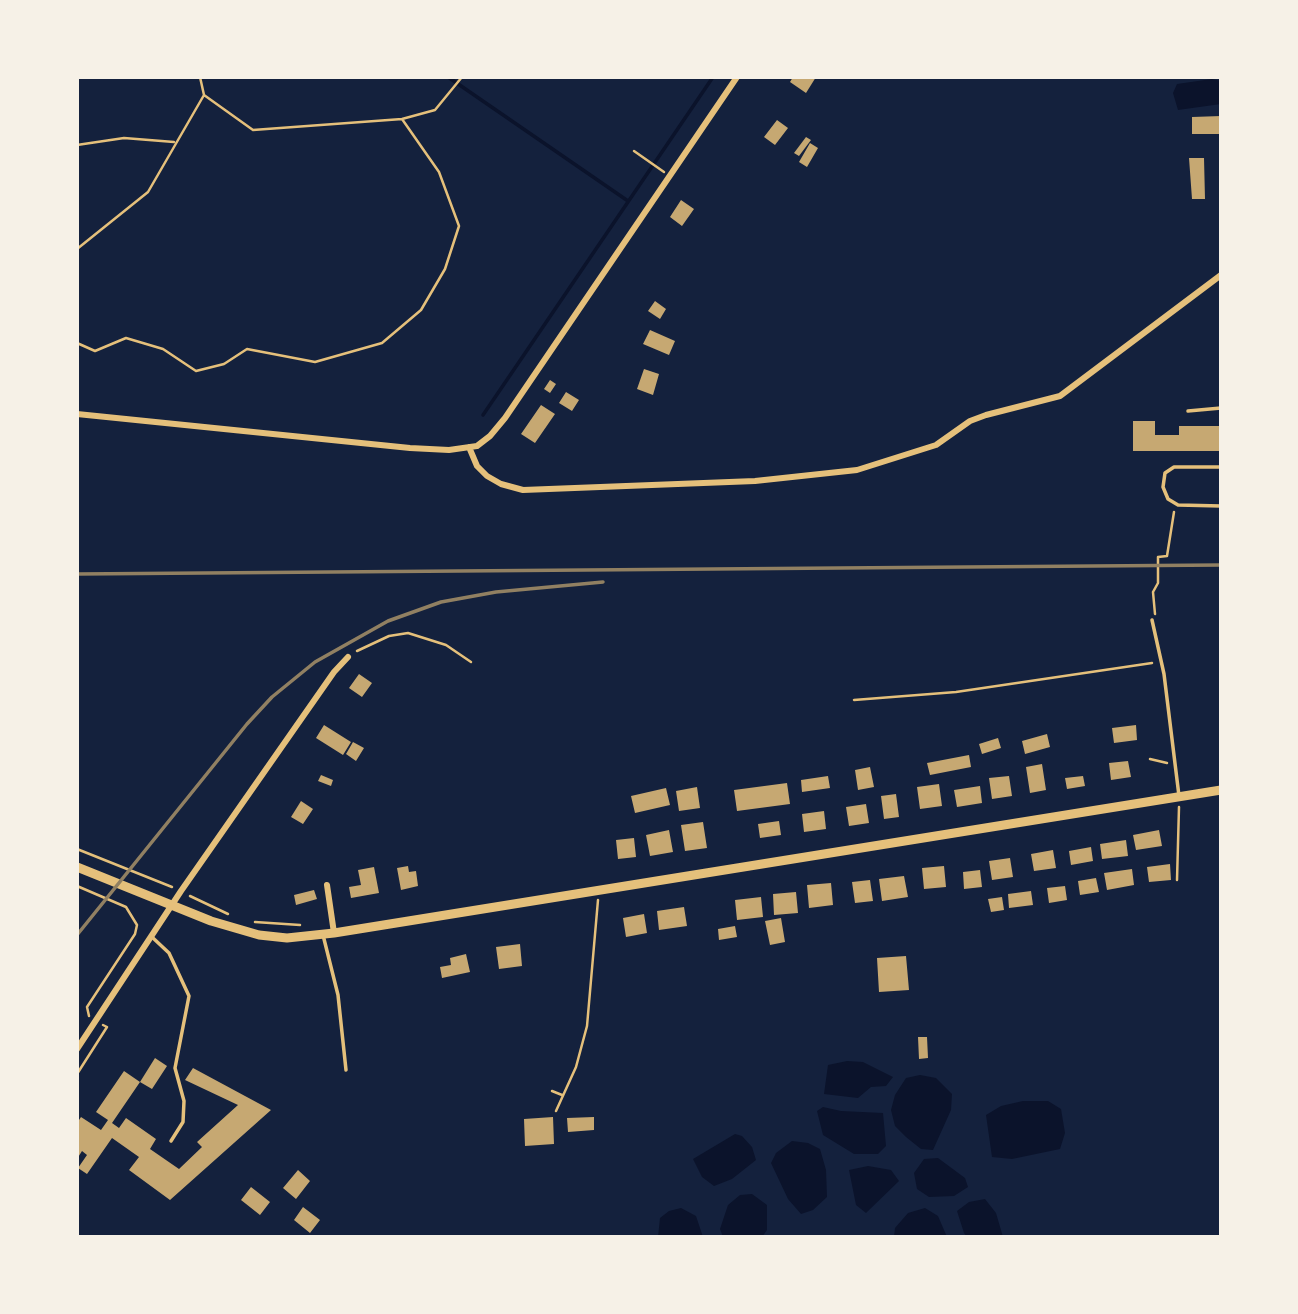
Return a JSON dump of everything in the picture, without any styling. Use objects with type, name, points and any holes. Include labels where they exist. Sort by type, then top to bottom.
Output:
[{"type":"main road","points":[[77,867],[171,905],[258,935],[286,938],[334,933],[597,888],[1221,790]]},
{"type":"street","points":[[77,414],[410,449],[469,447],[491,436],[737,77]]},
{"type":"street","points":[[469,447],[477,466],[487,475],[501,484],[523,490],[755,481],[857,470],[936,445],[970,421],[986,415],[1060,396],[1221,275]]},
{"type":"street","points":[[77,1049],[153,938],[171,905],[334,672],[348,657]]},
{"type":"street","points":[[327,885],[334,933]]},
{"type":"lane","points":[[1188,411],[1221,408]]},
{"type":"lane","points":[[1221,467],[1174,467],[1165,472],[1163,487],[1167,499],[1178,505],[1221,506]]},
{"type":"lane","points":[[1152,620],[1159,664],[1164,674],[1179,796]]},
{"type":"lane","points":[[323,934],[338,995],[346,1070]]},
{"type":"lane","points":[[153,938],[169,953],[189,996],[175,1068],[184,1101],[183,1122],[171,1141]]},
{"type":"path","points":[[200,77],[204,95],[253,130],[402,119],[435,110],[462,77]]},
{"type":"path","points":[[77,249],[148,191],[204,95]]},
{"type":"path","points":[[77,343],[95,351],[126,338],[163,349],[196,371],[224,364],[247,349],[315,362],[382,343],[421,310],[445,269],[459,226],[439,172],[402,119]]},
{"type":"path","points":[[77,145],[124,138],[175,142]]},
{"type":"path","points":[[634,151],[657,167]]},
{"type":"path","points":[[1152,620],[1155,613],[1154,588],[1158,583],[1158,557],[1167,556],[1173,516],[1178,505]]},
{"type":"path","points":[[348,657],[389,636],[408,633],[446,645],[471,662]]},
{"type":"path","points":[[854,700],[956,692],[1159,664]]},
{"type":"path","points":[[1150,759],[1174,766]]},
{"type":"path","points":[[1177,880],[1179,796]]},
{"type":"path","points":[[77,849],[235,916]]},
{"type":"path","points":[[77,886],[126,907],[137,925],[135,934],[87,1007],[89,1017],[107,1027],[77,1074]]},
{"type":"path","points":[[556,1111],[576,1067],[587,1026],[598,928],[597,888]]},
{"type":"path","points":[[249,920],[301,925]]},
{"type":"path","points":[[552,1091],[563,1096]]},
{"type":"water","points":[[1212,79],[1221,81],[1221,104],[1178,110],[1173,93],[1177,84]]},
{"type":"water","points":[[847,1061],[863,1062],[893,1077],[886,1086],[871,1087],[858,1098],[824,1094],[828,1065]]},
{"type":"water","points":[[920,1075],[936,1078],[952,1094],[951,1110],[933,1150],[921,1149],[906,1137],[895,1126],[891,1110],[895,1095],[906,1078]]},
{"type":"water","points":[[1023,1101],[1048,1101],[1061,1109],[1065,1133],[1060,1149],[1012,1159],[992,1157],[986,1115],[1001,1106]]},
{"type":"water","points":[[823,1107],[841,1111],[883,1113],[886,1146],[878,1154],[854,1154],[823,1135],[817,1111]]},
{"type":"water","points":[[735,1134],[742,1136],[752,1147],[756,1160],[732,1179],[714,1186],[702,1177],[693,1159]]},
{"type":"water","points":[[792,1141],[808,1143],[820,1149],[826,1170],[827,1197],[813,1210],[801,1214],[788,1199],[771,1163],[776,1153]]},
{"type":"water","points":[[938,1158],[965,1178],[968,1187],[954,1196],[929,1197],[917,1189],[914,1173],[924,1159]]},
{"type":"water","points":[[868,1166],[891,1170],[899,1181],[866,1213],[856,1205],[849,1170]]},
{"type":"water","points":[[752,1194],[767,1205],[767,1230],[762,1237],[723,1237],[720,1229],[728,1205],[740,1195]]},
{"type":"water","points":[[985,1199],[996,1213],[1003,1237],[967,1237],[957,1211],[969,1202]]},
{"type":"water","points":[[681,1208],[696,1216],[703,1237],[658,1237],[660,1218],[669,1211]]},
{"type":"water","points":[[925,1208],[938,1216],[947,1237],[894,1237],[895,1228],[908,1213]]},
{"type":"building","points":[[793,77],[816,77],[806,93],[790,82]]},
{"type":"building","points":[[1221,116],[1221,134],[1192,134],[1192,117]]},
{"type":"building","points":[[777,120],[788,128],[775,145],[764,137]]},
{"type":"building","points":[[806,137],[811,140],[799,156],[794,153]]},
{"type":"building","points":[[810,143],[818,148],[807,167],[799,162]]},
{"type":"building","points":[[1189,158],[1204,158],[1205,199],[1192,199]]},
{"type":"building","points":[[681,200],[694,209],[682,226],[670,217]]},
{"type":"building","points":[[655,301],[666,309],[660,319],[648,311]]},
{"type":"building","points":[[650,330],[675,341],[669,355],[643,344]]},
{"type":"building","points":[[644,369],[659,374],[653,395],[637,389]]},
{"type":"building","points":[[550,380],[556,384],[550,393],[544,389]]},
{"type":"building","points":[[566,392],[579,400],[572,411],[559,403]]},
{"type":"building","points":[[541,405],[555,414],[535,443],[521,434]]},
{"type":"building","points":[[1133,421],[1155,421],[1155,435],[1179,435],[1179,426],[1221,426],[1221,451],[1133,451]]},
{"type":"building","points":[[359,674],[372,683],[362,697],[349,688]]},
{"type":"building","points":[[324,725],[351,742],[343,755],[316,738]]},
{"type":"building","points":[[1136,725],[1137,740],[1114,743],[1112,728]]},
{"type":"building","points":[[1047,734],[1050,747],[1025,754],[1022,741]]},
{"type":"building","points":[[998,738],[1001,748],[982,754],[979,744]]},
{"type":"building","points":[[353,742],[364,748],[356,761],[346,754]]},
{"type":"building","points":[[969,755],[971,767],[930,775],[927,763]]},
{"type":"building","points":[[1128,761],[1131,777],[1111,780],[1109,763]]},
{"type":"building","points":[[1042,764],[1046,790],[1030,793],[1026,767]]},
{"type":"building","points":[[870,767],[874,787],[858,790],[855,770]]},
{"type":"building","points":[[321,775],[333,780],[331,786],[318,781]]},
{"type":"building","points":[[828,776],[830,788],[802,792],[801,780]]},
{"type":"building","points":[[1009,776],[1012,796],[992,799],[989,778]]},
{"type":"building","points":[[1083,776],[1085,786],[1067,789],[1065,778]]},
{"type":"building","points":[[787,783],[790,804],[737,811],[734,790]]},
{"type":"building","points":[[939,784],[942,806],[920,809],[917,787]]},
{"type":"building","points":[[980,786],[982,803],[957,807],[954,790]]},
{"type":"building","points":[[697,787],[700,808],[679,811],[676,791]]},
{"type":"building","points":[[666,788],[670,805],[635,813],[631,796]]},
{"type":"building","points":[[896,794],[899,817],[884,819],[881,796]]},
{"type":"building","points":[[301,801],[313,809],[303,824],[291,817]]},
{"type":"building","points":[[866,804],[869,823],[849,826],[846,807]]},
{"type":"building","points":[[824,811],[826,829],[804,832],[802,814]]},
{"type":"building","points":[[779,821],[781,835],[760,838],[758,824]]},
{"type":"building","points":[[703,822],[707,848],[685,851],[681,825]]},
{"type":"building","points":[[669,830],[673,852],[650,856],[646,835]]},
{"type":"building","points":[[1159,830],[1162,846],[1136,850],[1133,835]]},
{"type":"building","points":[[634,838],[636,857],[618,859],[616,840]]},
{"type":"building","points":[[1126,840],[1128,856],[1102,859],[1100,844]]},
{"type":"building","points":[[1091,847],[1093,861],[1071,865],[1069,851]]},
{"type":"building","points":[[1053,850],[1056,868],[1034,871],[1031,854]]},
{"type":"building","points":[[1010,858],[1013,877],[992,880],[989,861]]},
{"type":"building","points":[[1170,864],[1171,880],[1149,882],[1147,867]]},
{"type":"building","points":[[408,866],[409,872],[416,871],[418,886],[401,890],[397,868]]},
{"type":"building","points":[[944,866],[946,887],[924,889],[922,868]]},
{"type":"building","points":[[374,867],[379,893],[351,898],[349,887],[361,885],[358,870]]},
{"type":"building","points":[[1132,869],[1134,885],[1107,890],[1104,873]]},
{"type":"building","points":[[980,870],[982,887],[964,889],[963,872]]},
{"type":"building","points":[[904,876],[908,897],[882,901],[879,879]]},
{"type":"building","points":[[1096,878],[1099,892],[1080,895],[1078,881]]},
{"type":"building","points":[[870,880],[873,901],[855,903],[852,882]]},
{"type":"building","points":[[831,883],[833,905],[809,908],[807,885]]},
{"type":"building","points":[[1065,886],[1067,900],[1049,903],[1047,888]]},
{"type":"building","points":[[314,890],[317,899],[296,905],[294,895]]},
{"type":"building","points":[[1031,891],[1033,905],[1009,908],[1008,894]]},
{"type":"building","points":[[796,892],[798,913],[774,915],[773,894]]},
{"type":"building","points":[[761,897],[763,917],[737,920],[735,900]]},
{"type":"building","points":[[1002,897],[1004,910],[991,912],[988,899]]},
{"type":"building","points":[[684,907],[687,926],[659,930],[657,911]]},
{"type":"building","points":[[644,914],[647,933],[626,937],[623,918]]},
{"type":"building","points":[[781,918],[785,942],[770,945],[765,921]]},
{"type":"building","points":[[735,926],[737,937],[719,940],[718,929]]},
{"type":"building","points":[[520,944],[522,966],[499,969],[496,947]]},
{"type":"building","points":[[466,954],[470,972],[442,978],[440,967],[451,965],[450,958]]},
{"type":"building","points":[[906,956],[909,990],[879,992],[877,958]]},
{"type":"building","points":[[918,1037],[927,1037],[928,1058],[919,1059]]},
{"type":"building","points":[[155,1058],[167,1066],[152,1089],[140,1082]]},
{"type":"building","points":[[193,1068],[271,1110],[170,1200],[129,1170],[139,1157],[112,1138],[87,1174],[78,1168],[87,1155],[82,1151],[77,1159],[77,1123],[81,1117],[101,1130],[108,1120],[96,1112],[124,1071],[140,1082],[112,1123],[119,1128],[126,1118],[156,1139],[150,1149],[179,1169],[202,1147],[197,1142],[238,1105],[185,1080]]},
{"type":"building","points":[[553,1117],[554,1144],[525,1146],[524,1119]]},
{"type":"building","points":[[594,1117],[594,1130],[568,1132],[567,1118]]},
{"type":"building","points":[[298,1170],[310,1181],[296,1199],[283,1188]]},
{"type":"building","points":[[251,1187],[270,1202],[260,1215],[241,1200]]},
{"type":"building","points":[[303,1207],[320,1220],[310,1233],[294,1220]]},
{"type":"waterway","points":[[448,77],[628,201]]},
{"type":"waterway","points":[[483,415],[713,77]]},
{"type":"railway","points":[[77,574],[1221,565]]},
{"type":"railway","points":[[77,935],[247,724],[272,697],[315,662],[388,621],[441,602],[496,592],[603,582]]}]
